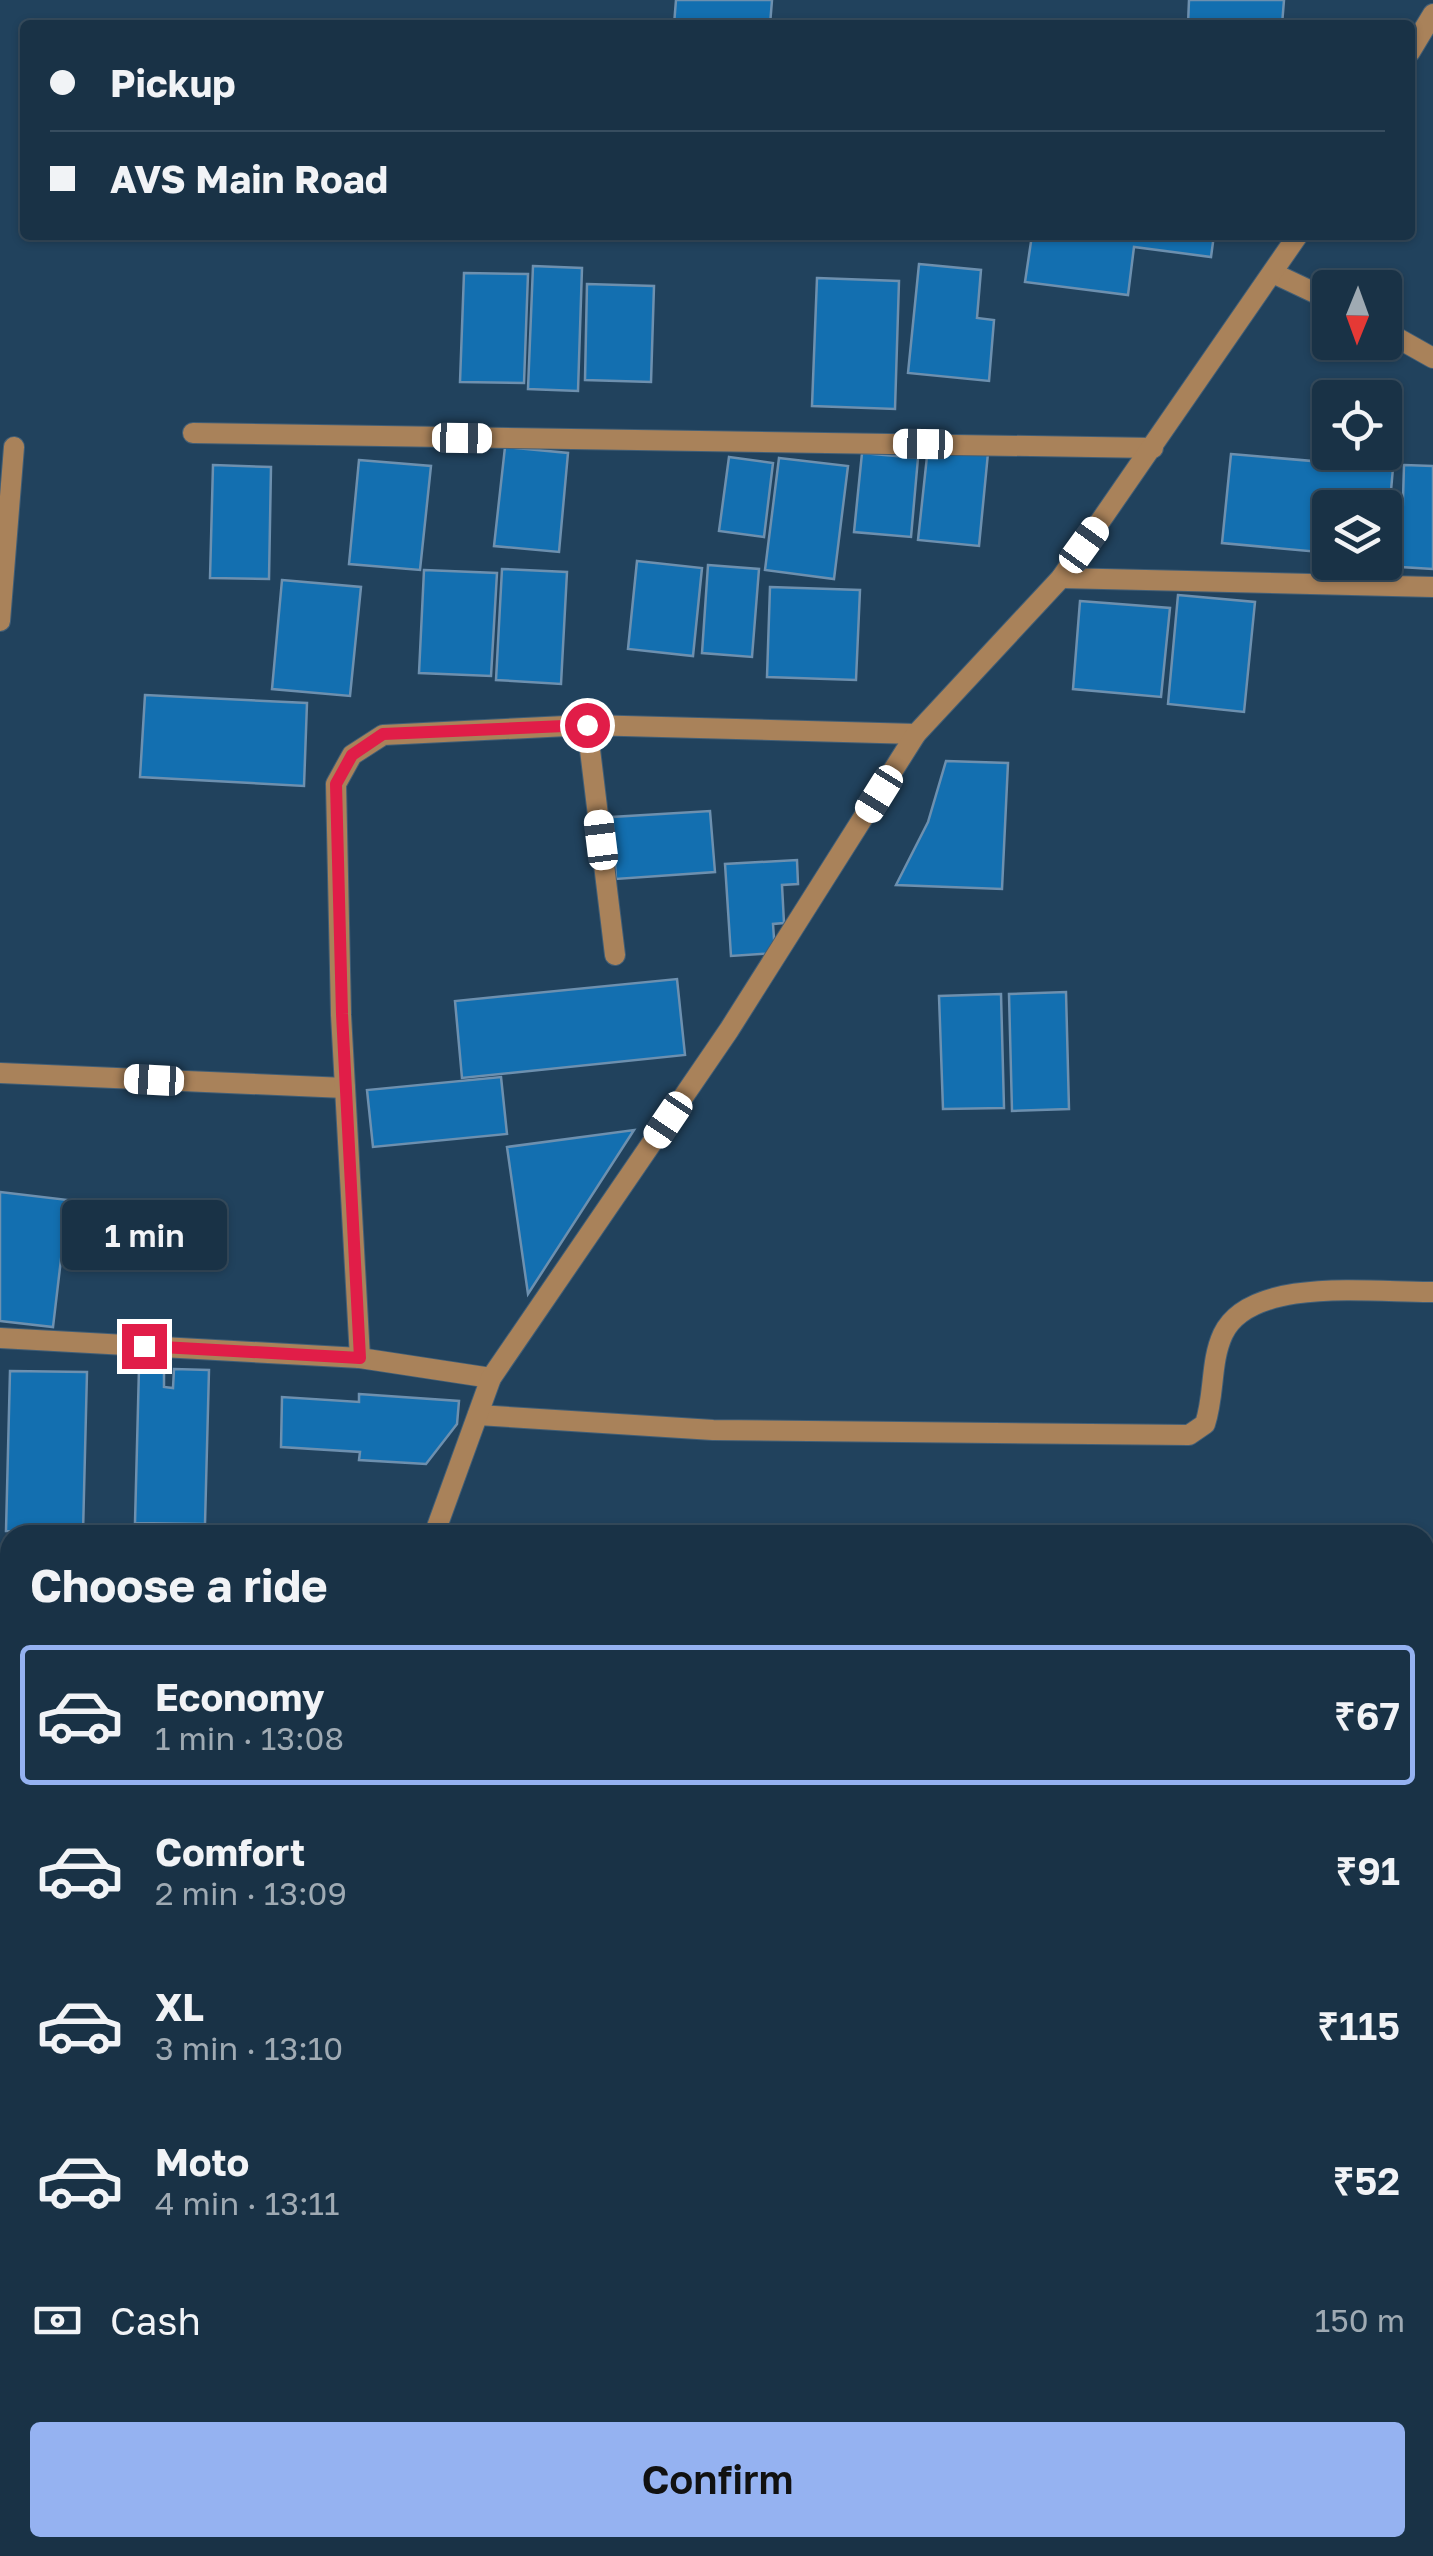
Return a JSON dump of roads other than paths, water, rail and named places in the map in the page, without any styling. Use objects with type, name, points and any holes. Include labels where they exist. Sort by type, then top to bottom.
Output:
[{"type":"street","points":[[1415,44],[1433,14]]},
{"type":"street","points":[[438,1525],[491,1378],[729,1030],[916,734],[1061,578],[1295,240]]},
{"type":"street","points":[[1275,274],[1312,291]]},
{"type":"street","points":[[1402,341],[1433,358]]},
{"type":"street","points":[[193,434],[1154,448]]},
{"type":"street","points":[[0,620],[14,447]]},
{"type":"street","points":[[1061,578],[1433,587]]},
{"type":"street","points":[[360,1358],[336,784],[352,755],[383,734],[587,725],[916,734]]},
{"type":"street","points":[[587,725],[615,955]]},
{"type":"street","points":[[0,1073],[346,1088]]},
{"type":"street","points":[[478,1414],[712,1430],[1189,1435],[1206,1424],[1221,1337],[1250,1304],[1280,1293],[1433,1292]]},
{"type":"street","points":[[0,1338],[360,1358],[491,1378]]}]
